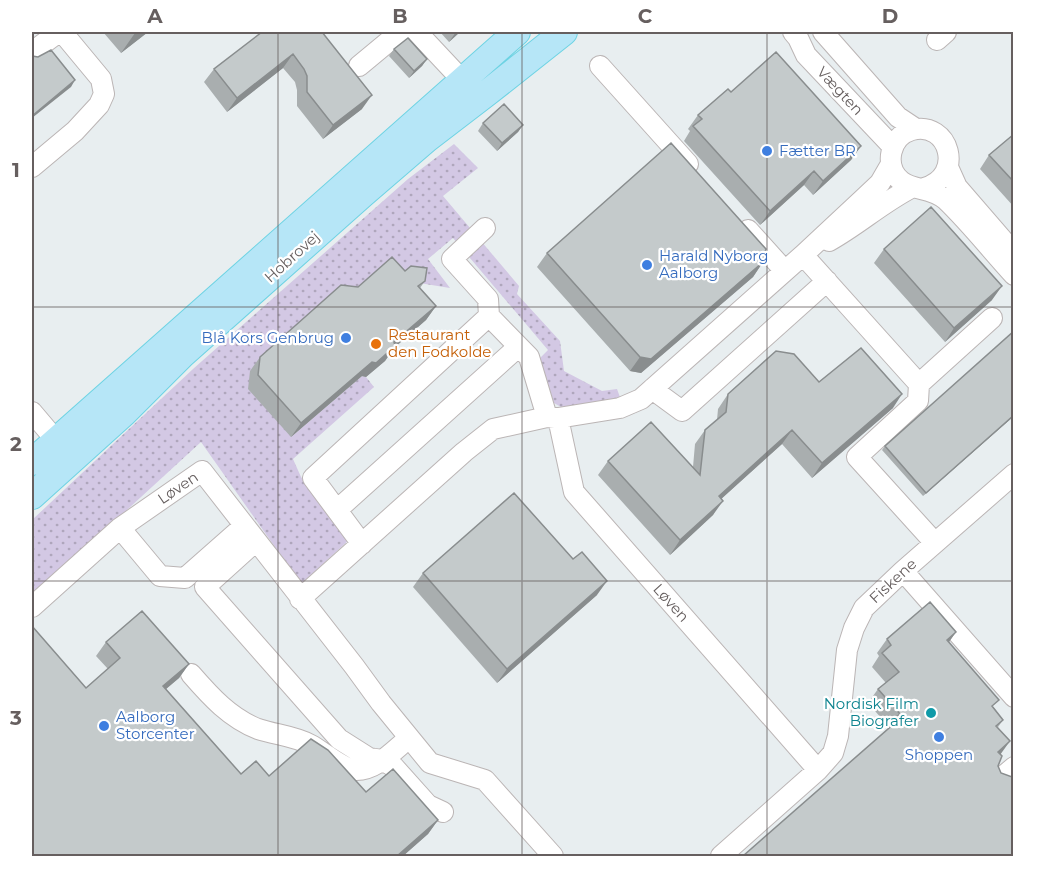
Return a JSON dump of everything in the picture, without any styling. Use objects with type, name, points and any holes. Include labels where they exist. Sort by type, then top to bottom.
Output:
[{"type":"main road","name":"Hobrovej","points":[[32,462],[517,32]]},
{"type":"main road","name":"Hobrovej","points":[[32,496],[124,413],[182,355],[378,180],[564,32]]},
{"type":"street","points":[[32,52],[61,32],[101,79],[104,94],[99,105],[75,131],[32,167]]},
{"type":"street","points":[[359,66],[400,32]]},
{"type":"street","points":[[417,32],[462,80]]},
{"type":"street","name":"Vægten","points":[[793,32],[806,55],[892,156]]},
{"type":"street","name":"Vægten","points":[[823,32],[898,117],[916,129]]},
{"type":"street","points":[[600,66],[704,182]]},
{"type":"street","points":[[300,598],[474,443],[493,429],[620,408],[640,399],[803,255],[880,183],[902,135],[916,129],[927,130],[944,141],[948,150],[948,167],[957,187],[1014,253]]},
{"type":"street","points":[[892,156],[899,179],[944,198],[1014,275]]},
{"type":"street","points":[[803,255],[854,227],[893,197],[939,181],[948,167]]},
{"type":"street","points":[[735,216],[784,271]]},
{"type":"street","points":[[362,544],[313,478],[489,316],[488,299],[452,259],[485,228]]},
{"type":"street","points":[[803,255],[812,268],[827,281],[918,384],[918,401],[857,457],[935,543]]},
{"type":"street","points":[[652,389],[682,411],[827,281]]},
{"type":"street","name":"Løven","points":[[489,316],[529,357],[553,418],[574,492],[818,770]]},
{"type":"street","points":[[918,384],[992,318]]},
{"type":"street","points":[[337,510],[518,347]]},
{"type":"street","points":[[32,412],[73,460]]},
{"type":"street","name":"Løven","points":[[32,608],[120,528],[202,471],[430,763],[485,780],[553,856]]},
{"type":"street","name":"Fiskene","points":[[721,856],[818,770],[833,753],[838,736],[847,650],[864,608],[1014,474]]},
{"type":"street","points":[[120,528],[160,576],[185,578],[244,526]]},
{"type":"street","points":[[256,541],[205,587],[339,739],[369,758],[382,760],[394,767],[428,805],[443,812]]},
{"type":"street","points":[[903,572],[1014,697]]},
{"type":"street","points":[[191,675],[222,708],[257,728],[311,745],[353,770],[368,768],[382,760],[409,738]]},
{"type":"shaded area","points":[[454,144],[478,168],[443,196],[519,286],[517,294],[560,341],[564,371],[602,391],[617,389],[621,400],[561,407],[554,403],[539,359],[548,350],[453,238],[428,259],[450,288],[401,280],[291,437],[362,376],[366,377],[374,387],[293,459],[301,477],[350,539],[301,584],[201,442],[32,597],[32,520],[193,369],[408,179]]},
{"type":"building","points":[[262,32],[322,32],[372,95],[333,125],[307,92],[307,76],[293,54],[237,98],[214,69]]},
{"type":"building","points":[[408,38],[427,59],[414,71],[394,49]]},
{"type":"building","points":[[51,50],[75,80],[32,116],[32,56],[38,57]]},
{"type":"building","name":"Fætter BR","points":[[776,52],[861,146],[823,181],[814,171],[770,211],[693,126],[702,119],[698,115],[728,89],[731,92]]},
{"type":"building","points":[[504,104],[523,125],[502,143],[483,123]]},
{"type":"building","points":[[1014,134],[1014,182],[989,155]]},
{"type":"building","name":"Harald Nyborg Aalborg","points":[[671,143],[766,249],[763,262],[651,359],[640,357],[547,253]]},
{"type":"building","points":[[931,207],[1002,286],[954,328],[884,249]]},
{"type":"building","name":"Blå Kors Genbrug","points":[[392,257],[405,271],[411,266],[427,268],[425,281],[418,286],[436,306],[394,342],[395,346],[376,363],[372,362],[301,423],[258,375],[260,357],[341,285],[358,287]]},
{"type":"building","points":[[1014,331],[1014,415],[926,493],[885,446]]},
{"type":"building","points":[[861,348],[902,394],[822,463],[792,430],[719,496],[723,501],[680,540],[608,461],[651,422],[700,475],[705,430],[726,412],[728,394],[776,351],[794,354],[819,382]]},
{"type":"building","points":[[514,493],[573,559],[582,552],[607,581],[507,669],[423,573]]},
{"type":"building","name":"Shoppen","points":[[930,602],[956,632],[947,640],[999,700],[992,706],[1003,720],[996,726],[1010,741],[998,752],[1002,756],[998,766],[1001,773],[1014,776],[1014,856],[743,856],[897,721],[895,718],[900,714],[878,689],[899,672],[882,653],[891,645],[887,639]]},
{"type":"building","name":"Aalborg Storcenter","points":[[142,611],[189,664],[163,686],[241,774],[256,761],[269,776],[311,739],[328,750],[366,792],[393,769],[438,820],[397,856],[32,856],[32,626],[86,688],[120,658],[106,642]]},
{"type":"place","name":"Fætter BR","points":[[767,151]]},
{"type":"place","name":"Harald Nyborg Aalborg","points":[[647,265]]},
{"type":"place","name":"Blå Kors Genbrug","points":[[346,338]]},
{"type":"place","name":"Restaurant den Fodkolde","points":[[376,344]]},
{"type":"place","name":"Nordisk Film Biografer","points":[[931,713]]},
{"type":"place","name":"Aalborg Storcenter","points":[[104,726]]},
{"type":"place","name":"Shoppen","points":[[939,737]]}]
